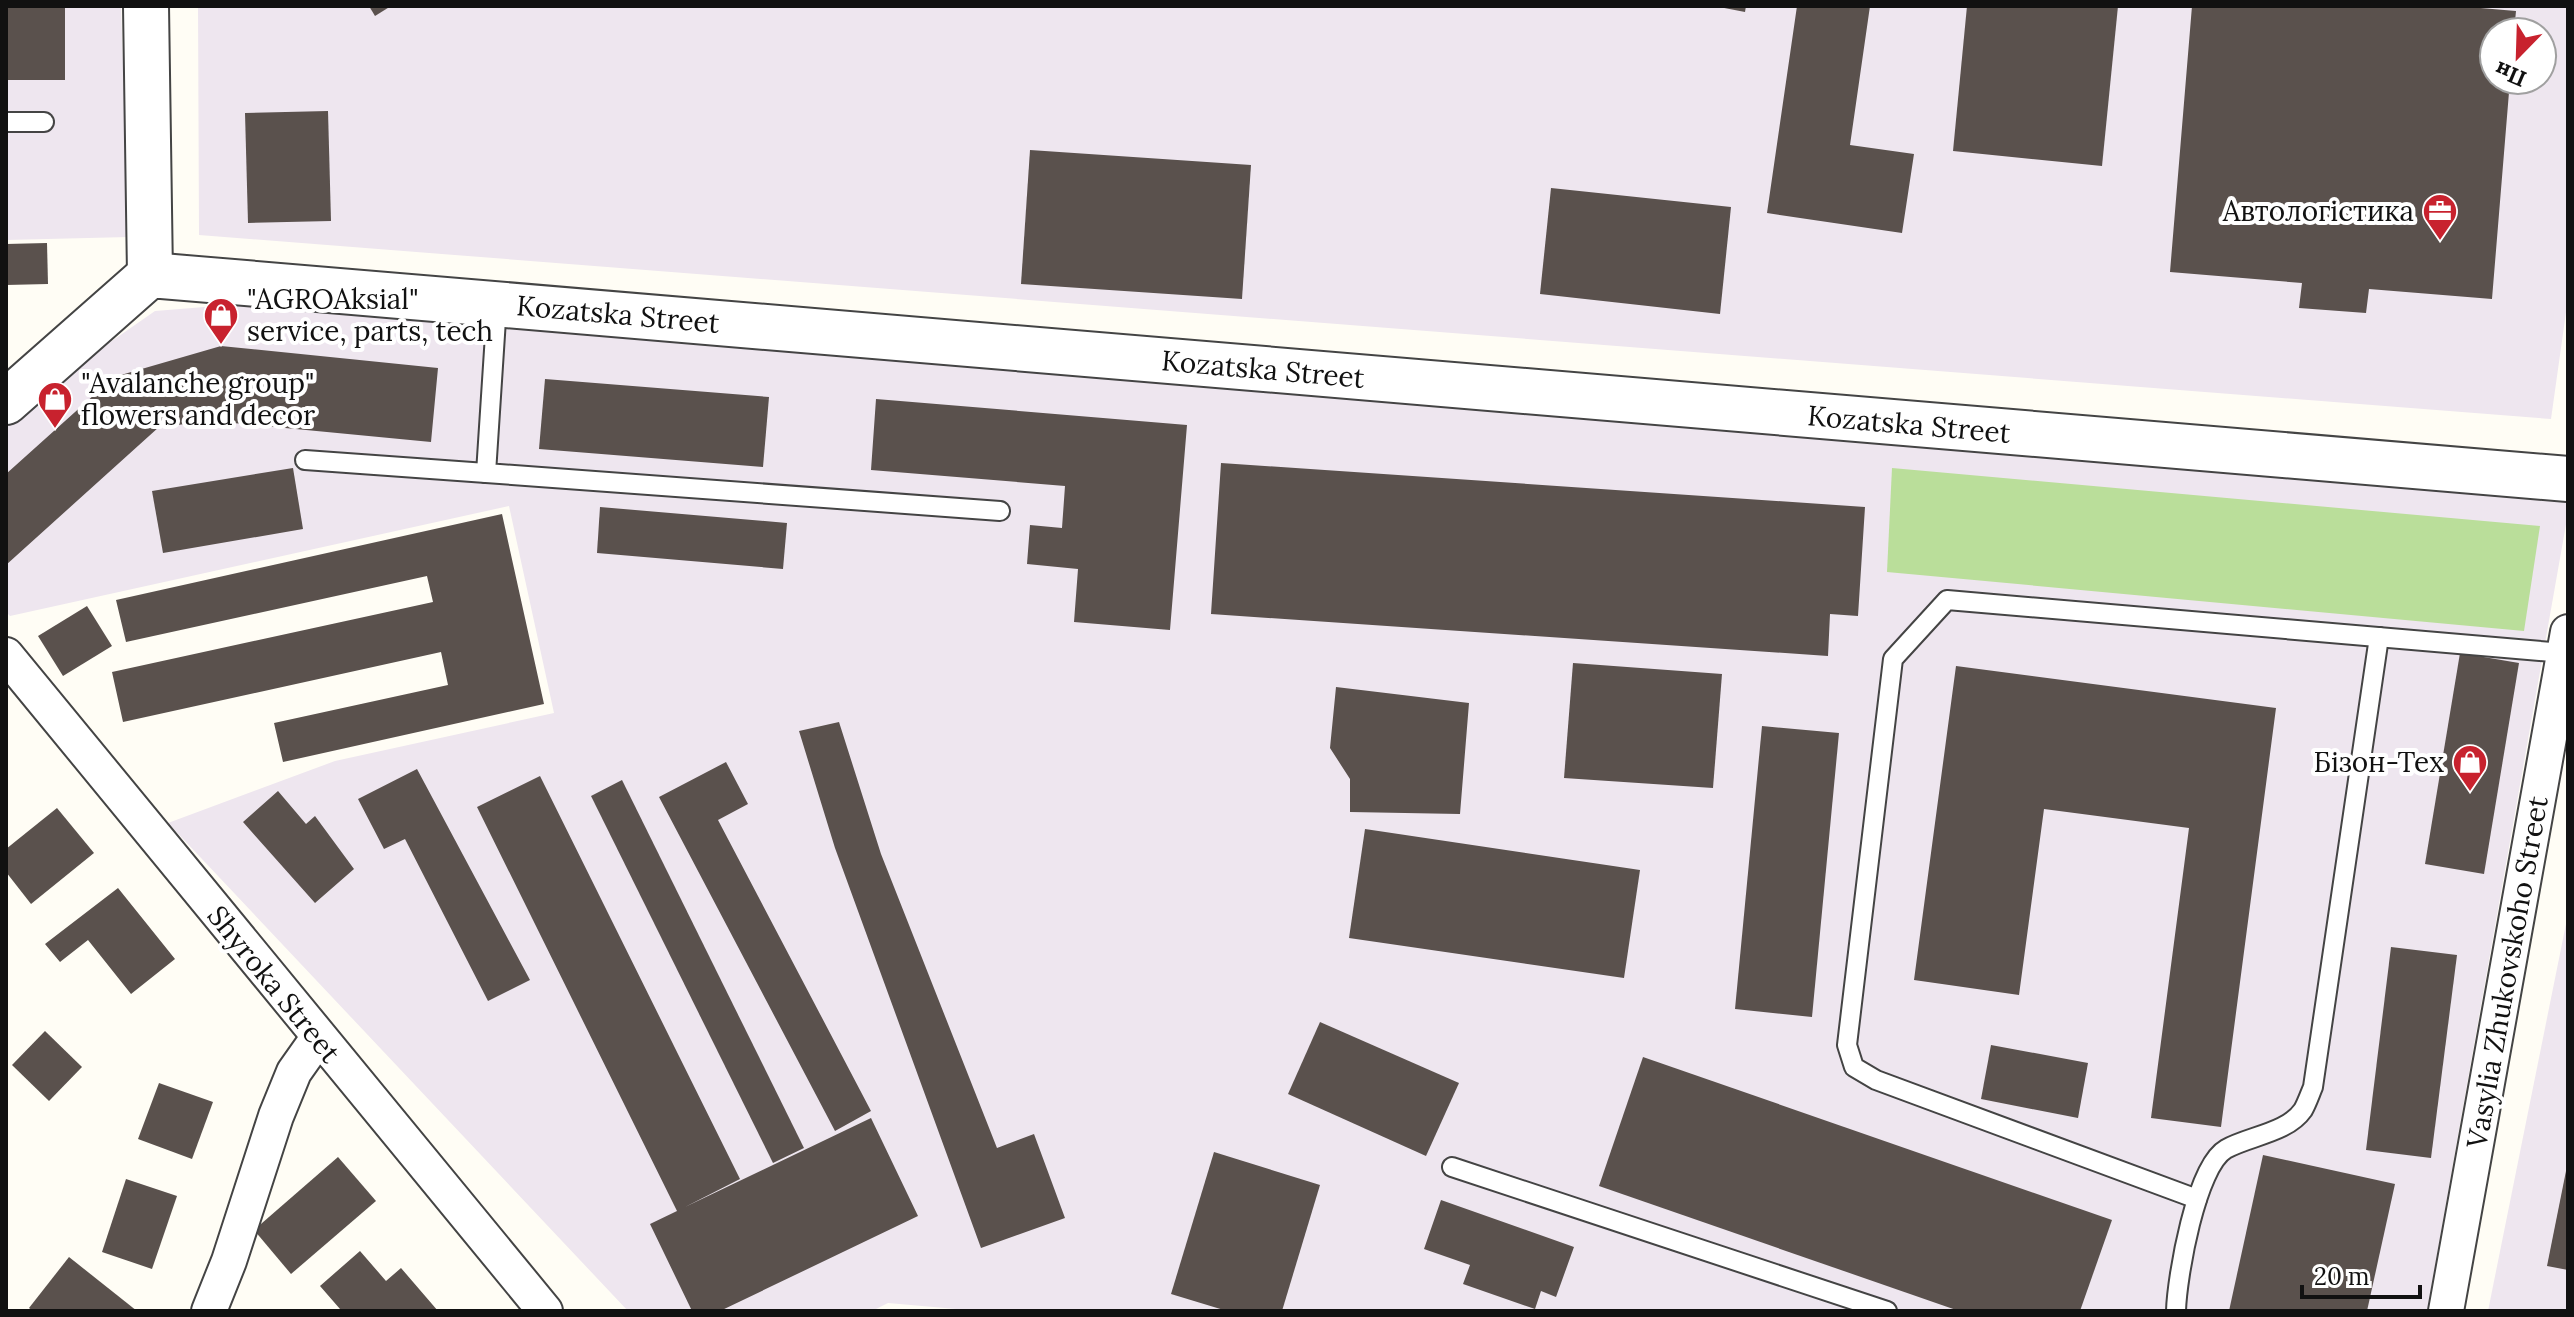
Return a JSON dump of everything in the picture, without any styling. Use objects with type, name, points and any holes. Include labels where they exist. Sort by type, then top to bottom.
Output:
[{"type":"street","points":[[6,402],[150,275],[146,6]]},
{"type":"street","name":"Kozatska Street","points":[[150,275],[2568,479]]},
{"type":"street","name":"Vasylia Zhukovskoho Street","points":[[2446,1311],[2566,643]]},
{"type":"street","name":"Shyroka Street","points":[[6,655],[545,1311]]},
{"type":"street","points":[[209,1311],[229,1261],[276,1116],[294,1072],[318,1038]]},
{"type":"lane","points":[[6,122],[44,122]]},
{"type":"lane","points":[[486,473],[497,304]]},
{"type":"lane","points":[[305,460],[1000,511]]},
{"type":"lane","points":[[2197,1199],[1876,1080],[1854,1067],[1847,1045],[1893,659],[1947,600],[2379,637],[2566,643]]},
{"type":"lane","points":[[2176,1311],[2177,1287],[2197,1199],[2207,1171],[2223,1150],[2280,1127],[2302,1112],[2313,1087],[2379,637]]},
{"type":"lane","points":[[1452,1167],[1887,1311]]},
{"type":"shaded area","points":[[6,6],[121,6],[129,237],[6,240]]},
{"type":"shaded area","points":[[198,6],[2568,6],[2568,298],[2551,419],[199,235]]},
{"type":"shaded area","points":[[229,305],[2568,499],[2427,1311],[979,1311],[888,1303],[872,1311],[628,1311],[168,823],[335,761],[554,713],[509,506],[10,616],[6,612],[6,427],[109,343],[155,311]]},
{"type":"shaded area","points":[[2568,914],[2568,1311],[2488,1311]]},
{"type":"green space","points":[[1892,468],[2540,526],[2524,631],[1887,572]]},
{"type":"building","points":[[6,6],[65,6],[65,80],[6,80]]},
{"type":"building","points":[[369,6],[391,6],[375,16]]},
{"type":"building","points":[[1714,6],[1746,6],[1745,12]]},
{"type":"building","points":[[1797,6],[1870,6],[1850,145],[1914,154],[1902,233],[1767,213]]},
{"type":"building","points":[[1967,6],[2118,6],[2102,166],[1953,151]]},
{"type":"building","points":[[2192,6],[2457,6],[2516,11],[2516,16],[2478,16],[2478,96],[2509,96],[2492,299],[2369,289],[2366,313],[2299,308],[2302,283],[2170,272]]},
{"type":"building","points":[[328,111],[331,221],[248,223],[245,113]]},
{"type":"building","points":[[1030,150],[1251,165],[1242,299],[1021,284]]},
{"type":"building","points":[[1551,188],[1731,207],[1720,314],[1540,294]]},
{"type":"building","points":[[47,243],[48,284],[6,285],[6,244]]},
{"type":"building","points":[[221,346],[438,368],[431,442],[213,421],[159,427],[6,565],[6,474],[114,377]]},
{"type":"building","points":[[545,379],[769,397],[763,467],[539,449]]},
{"type":"building","points":[[876,399],[1187,425],[1170,630],[1074,622],[1078,569],[1027,564],[1030,525],[1062,528],[1065,486],[871,470]]},
{"type":"building","points":[[1221,463],[1865,507],[1858,616],[1830,614],[1828,656],[1211,614]]},
{"type":"building","points":[[293,468],[303,529],[163,553],[152,491]]},
{"type":"building","points":[[600,507],[787,523],[783,569],[597,553]]},
{"type":"building","points":[[502,514],[544,704],[283,762],[274,723],[448,685],[441,652],[123,722],[112,672],[433,602],[427,576],[126,642],[116,600]]},
{"type":"building","points":[[87,606],[112,646],[63,676],[38,636]]},
{"type":"building","points":[[2460,653],[2519,663],[2484,874],[2425,864]]},
{"type":"building","points":[[1573,663],[1722,674],[1713,788],[1564,778]]},
{"type":"building","points":[[1956,666],[2276,708],[2221,1127],[2151,1118],[2189,828],[2044,809],[2019,995],[1914,980]]},
{"type":"building","points":[[1336,687],[1469,703],[1460,814],[1350,812],[1350,779],[1330,748]]},
{"type":"building","points":[[839,722],[881,854],[997,1148],[1034,1134],[1065,1218],[981,1248],[835,848],[799,731]]},
{"type":"building","points":[[1762,726],[1839,733],[1812,1017],[1735,1009]]},
{"type":"building","points":[[726,762],[748,804],[718,820],[871,1111],[835,1131],[659,797]]},
{"type":"building","points":[[417,769],[530,980],[488,1001],[405,839],[384,849],[358,799]]},
{"type":"building","points":[[540,776],[740,1179],[685,1207],[871,1118],[918,1216],[720,1311],[692,1311],[650,1224],[677,1211],[477,807]]},
{"type":"building","points":[[622,780],[804,1148],[773,1163],[591,796]]},
{"type":"building","points":[[278,791],[306,824],[315,816],[354,869],[315,903],[243,822]]},
{"type":"building","points":[[57,808],[94,853],[31,904],[6,872],[6,849]]},
{"type":"building","points":[[1365,829],[1640,870],[1624,978],[1349,938]]},
{"type":"building","points":[[118,888],[175,959],[131,994],[88,940],[60,962],[45,944]]},
{"type":"building","points":[[2391,947],[2457,955],[2431,1158],[2366,1150]]},
{"type":"building","points":[[1320,1022],[1459,1083],[1426,1156],[1288,1094]]},
{"type":"building","points":[[45,1031],[82,1067],[49,1101],[12,1065]]},
{"type":"building","points":[[1991,1045],[2088,1063],[2078,1118],[1981,1099]]},
{"type":"building","points":[[1643,1057],[2112,1220],[2080,1311],[1959,1311],[1599,1186]]},
{"type":"building","points":[[159,1083],[213,1102],[192,1159],[138,1139]]},
{"type":"building","points":[[1214,1152],[1320,1185],[1282,1311],[1227,1311],[1171,1294]]},
{"type":"building","points":[[2263,1155],[2395,1184],[2367,1311],[2229,1311]]},
{"type":"building","points":[[338,1157],[376,1201],[291,1274],[254,1230]]},
{"type":"building","points":[[2568,1166],[2568,1270],[2547,1266]]},
{"type":"building","points":[[126,1179],[177,1196],[152,1269],[102,1252]]},
{"type":"building","points":[[1441,1200],[1574,1247],[1556,1297],[1541,1291],[1535,1309],[1463,1284],[1470,1265],[1424,1249]]},
{"type":"building","points":[[360,1251],[386,1281],[401,1268],[438,1311],[337,1311],[340,1309],[320,1286]]},
{"type":"building","points":[[69,1257],[137,1311],[33,1311],[29,1308]]},
{"type":"place","name":"Автологістика","points":[[2440,242]]},
{"type":"place","name":"\"AGROAksial\" service, parts, tech","points":[[221,346]]},
{"type":"place","name":"\"Avalanche group\" flowers and decor","points":[[55,430]]},
{"type":"place","name":"Бізон-Тех","points":[[2470,793]]}]
